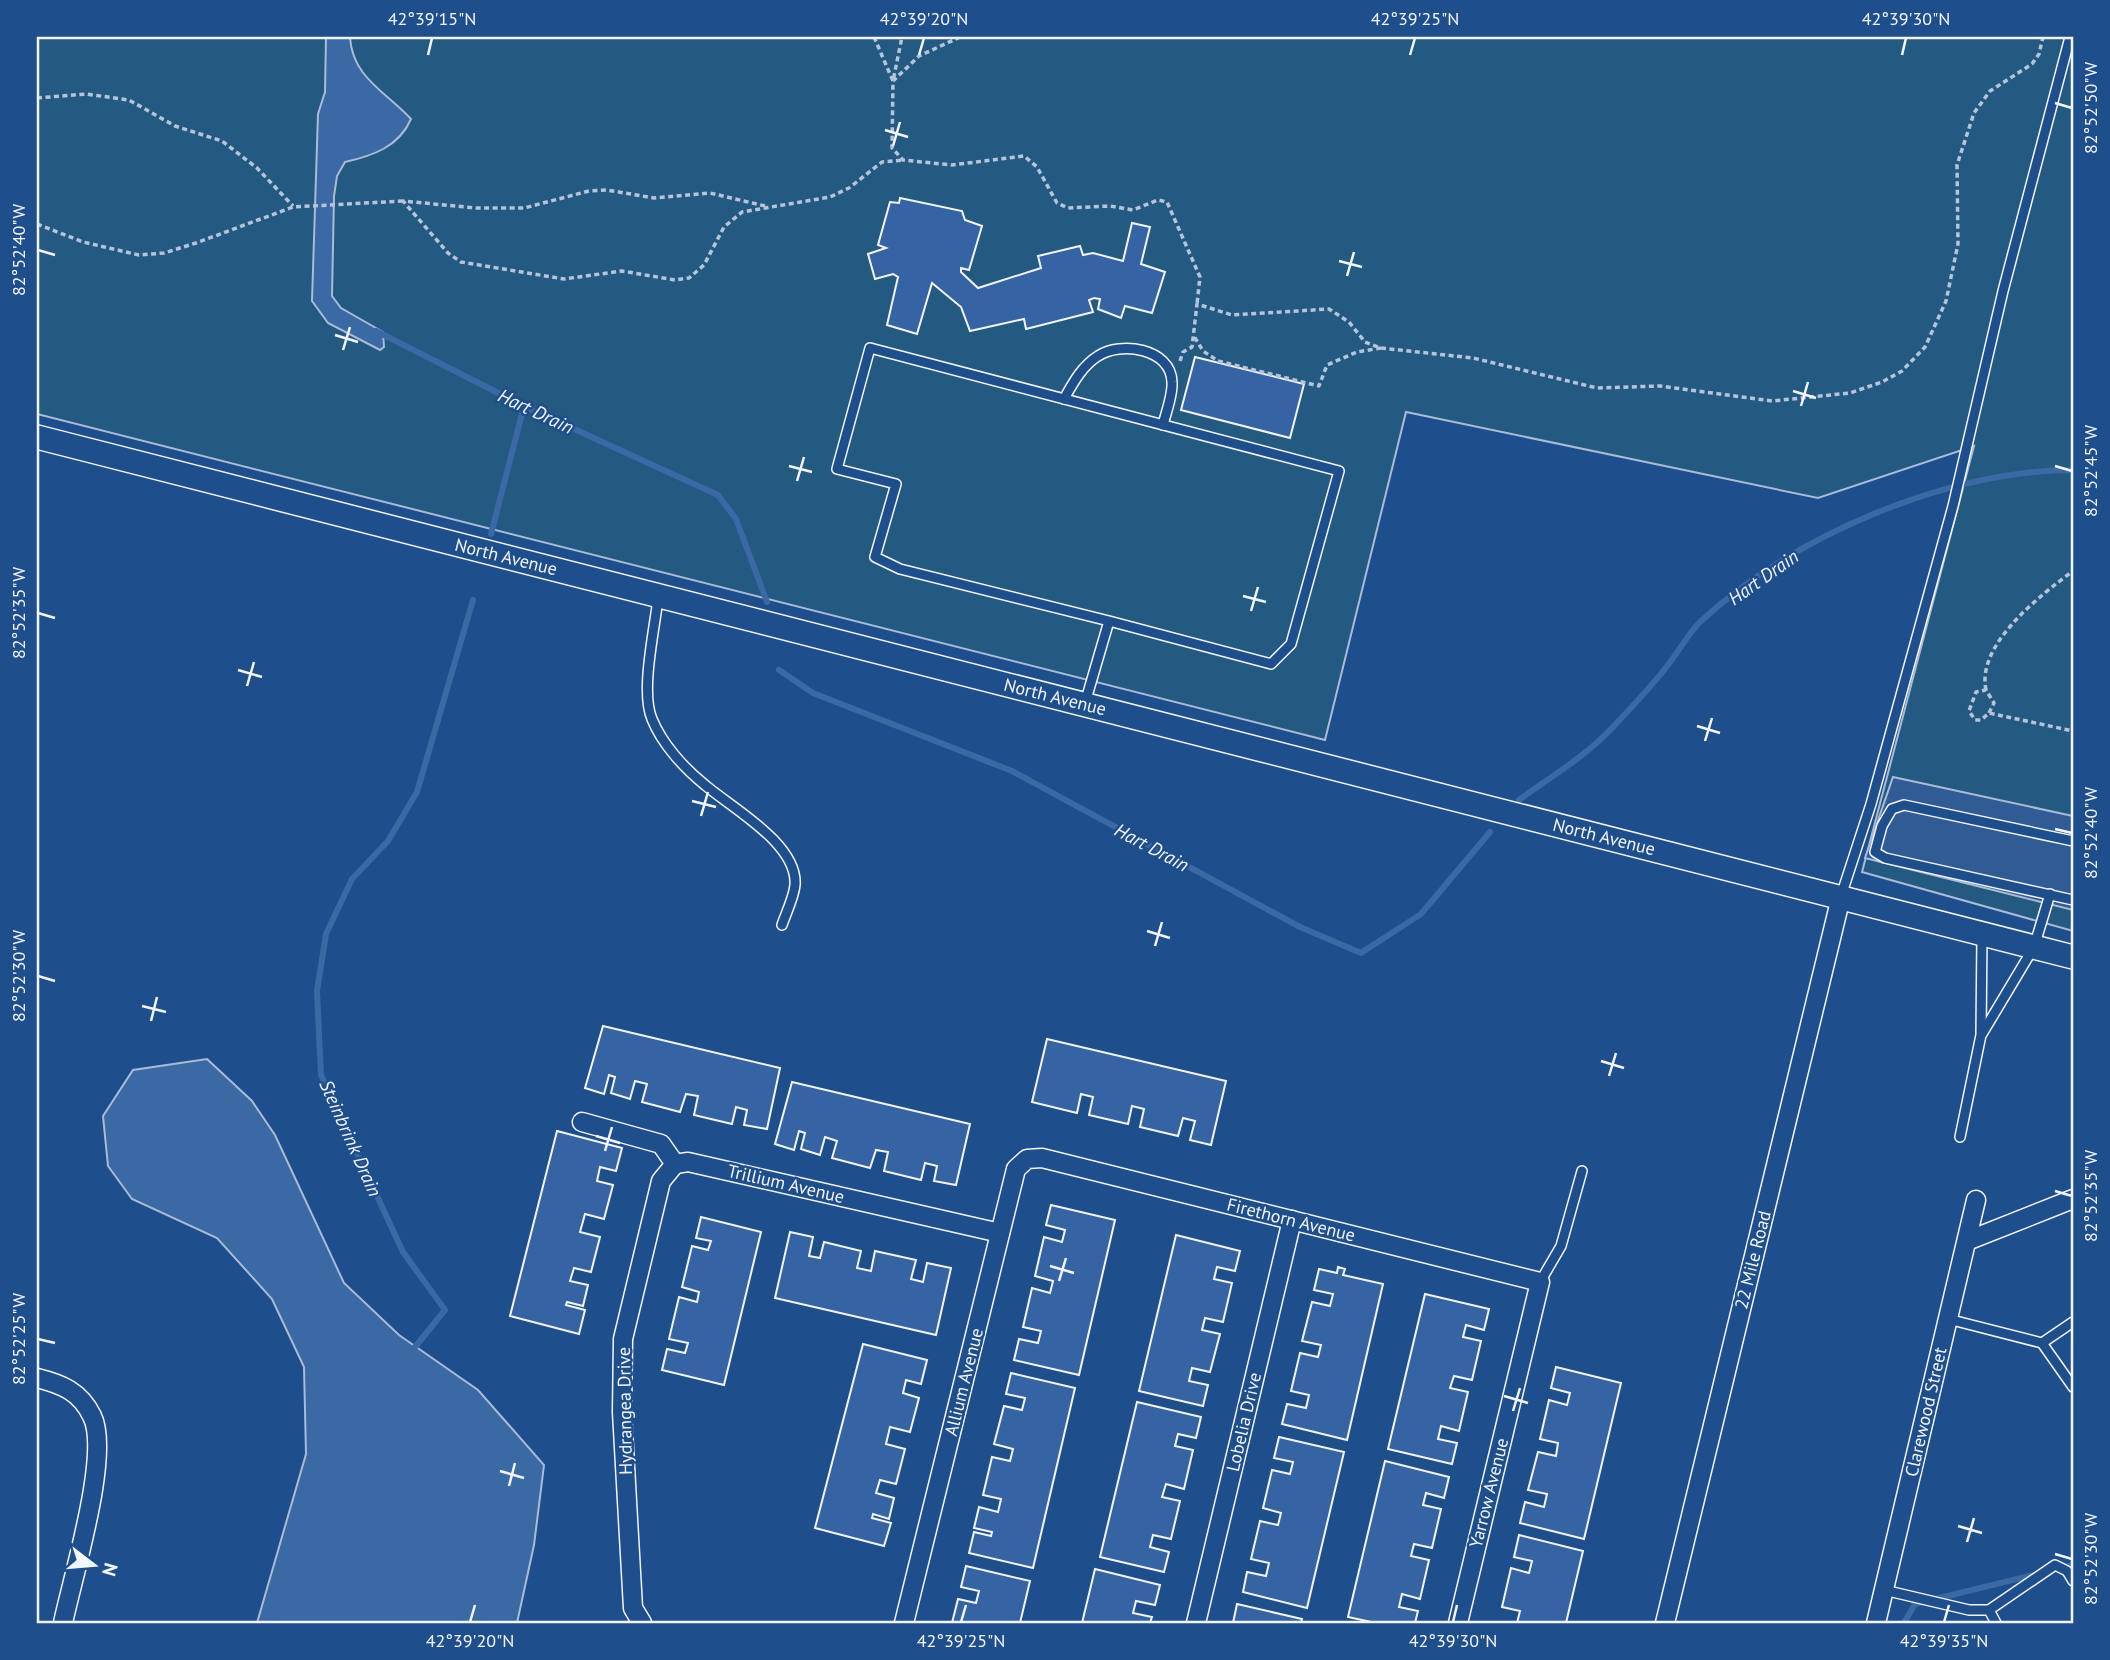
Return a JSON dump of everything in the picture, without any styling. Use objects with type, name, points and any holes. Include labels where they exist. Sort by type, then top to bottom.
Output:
[{"type":"street","name":"North Avenue","points":[[37,437],[2073,957]]},
{"type":"street","name":"22 Mile Road","points":[[1665,1623],[1840,897]]},
{"type":"street","points":[[582,1122],[661,1144],[675,1164]]},
{"type":"street","name":"Firethorn Avenue","points":[[1042,1158],[1540,1282]]},
{"type":"street","name":"Allium Avenue","points":[[904,1623],[1016,1169],[1027,1159],[1042,1158]]},
{"type":"street","name":"Trillium Avenue","points":[[675,1164],[688,1162],[1000,1233]]},
{"type":"street","name":"Hydrangea Drive","points":[[642,1623],[633,1608],[622,1412],[623,1339],[661,1181],[675,1164]]},
{"type":"street","points":[[1967,1241],[2073,1199]]},
{"type":"street","name":"Clarewood Street","points":[[1876,1623],[1976,1200]]},
{"type":"street","name":"Lobelia Drive","points":[[1196,1623],[1292,1220]]},
{"type":"street","name":"Yarrow Avenue","points":[[1458,1623],[1540,1282]]},
{"type":"street","points":[[37,1378],[66,1385],[79,1396],[93,1417],[98,1453],[63,1623]]},
{"type":"lane","points":[[1840,897],[1871,804],[1953,506],[2003,291],[2070,37]]},
{"type":"lane","points":[[870,348],[1163,425],[1339,471],[1291,644],[1271,664],[900,569],[875,557],[896,484],[837,469],[870,348]]},
{"type":"lane","points":[[1064,399],[1084,368],[1109,350],[1145,351],[1155,355],[1170,370],[1172,383],[1163,425]]},
{"type":"lane","points":[[659,596],[648,698],[651,718],[671,752],[703,784],[769,834],[791,866],[795,884],[782,925]]},
{"type":"lane","points":[[1084,705],[1109,621]]},
{"type":"lane","points":[[2073,841],[1904,805],[1892,809],[1876,842],[1875,852],[1885,858],[2073,900]]},
{"type":"lane","points":[[1981,1035],[2034,947],[2050,894]]},
{"type":"lane","points":[[1960,1137],[1981,1035],[1982,933]]},
{"type":"lane","points":[[1540,1282],[1561,1246],[1582,1171]]},
{"type":"lane","points":[[1948,1319],[2042,1343],[2073,1387]]},
{"type":"lane","points":[[2042,1343],[2073,1322]]},
{"type":"lane","points":[[1884,1590],[1969,1610],[1989,1610],[2054,1565],[2067,1571],[2073,1581]]},
{"type":"lane","points":[[1989,1610],[1996,1623]]},
{"type":"path","points":[[874,37],[893,81]]},
{"type":"path","points":[[902,37],[893,81],[891,148],[903,160]]},
{"type":"path","points":[[893,81],[919,56],[960,37]]},
{"type":"path","points":[[1197,304],[1232,315],[1329,309],[1349,322],[1365,342],[1381,348],[1473,358],[1597,388],[1660,386],[1772,401],[1850,393],[1882,382],[1902,371],[1925,347],[1946,301],[1958,244],[1957,165],[1974,113],[1990,91],[2032,64],[2039,54],[2043,37]]},
{"type":"path","points":[[37,97],[95,94],[129,100],[175,126],[222,141],[257,168],[293,206]]},
{"type":"path","points":[[403,201],[454,259],[564,279],[622,271],[674,280],[689,278],[704,265],[717,237],[733,219],[750,209],[830,197],[849,188],[882,162],[903,160],[952,165],[1018,155],[1031,160],[1057,203],[1068,208],[1110,206],[1133,210],[1158,200],[1167,202],[1200,277],[1192,347],[1183,352],[1172,383]]},
{"type":"path","points":[[37,224],[83,242],[139,256],[164,253],[196,243],[293,206],[403,201],[476,208],[524,208],[597,190],[654,198],[710,193],[765,206]]},
{"type":"path","points":[[1194,336],[1203,351],[1218,361],[1319,386],[1327,365],[1357,352],[1381,348]]},
{"type":"path","points":[[1986,690],[1976,692],[1969,711],[1975,720],[1981,720],[1989,713],[1994,703],[1986,690],[1983,674],[2000,639],[2034,600],[2073,571]]},
{"type":"path","points":[[1989,713],[2073,731]]},
{"type":"shaded area","points":[[37,37],[2073,37],[2073,931],[1862,872],[1974,446],[1818,498],[1406,412],[1325,740],[37,414]]},
{"type":"shaded area","points":[[326,37],[350,37],[352,51],[364,73],[411,119],[399,137],[384,149],[345,162],[337,176],[334,196],[332,296],[341,308],[383,332],[384,347],[380,350],[328,323],[312,301],[318,114],[325,92]]},
{"type":"shaded area","points":[[1893,777],[2073,816],[2073,910],[1865,858]]},
{"type":"shaded area","points":[[207,1059],[252,1101],[275,1135],[344,1283],[399,1335],[478,1390],[544,1465],[534,1545],[517,1623],[257,1623],[306,1454],[304,1367],[272,1299],[217,1238],[132,1199],[108,1166],[103,1116],[133,1070]]},
{"type":"building","points":[[900,198],[962,211],[965,220],[982,226],[969,270],[961,268],[961,272],[978,288],[1041,268],[1038,256],[1080,246],[1083,255],[1093,253],[1123,261],[1132,223],[1150,227],[1141,264],[1165,272],[1152,313],[1125,306],[1121,318],[1098,309],[1100,299],[1094,298],[1089,300],[1093,312],[1026,329],[1024,319],[970,331],[961,307],[932,283],[917,334],[887,325],[898,277],[893,274],[875,279],[868,254],[886,248],[878,245],[890,202],[899,203]]},
{"type":"building","points":[[1195,357],[1304,384],[1290,438],[1181,410]]},
{"type":"building","points":[[603,1026],[780,1068],[767,1129],[744,1125],[747,1110],[736,1107],[732,1124],[694,1115],[698,1096],[686,1094],[680,1112],[642,1102],[647,1084],[635,1081],[630,1099],[611,1093],[615,1077],[609,1075],[604,1094],[585,1088]]},
{"type":"building","points":[[1047,1039],[1226,1081],[1211,1145],[1190,1140],[1195,1121],[1183,1118],[1178,1136],[1140,1127],[1144,1109],[1132,1106],[1128,1124],[1089,1115],[1093,1097],[1081,1094],[1077,1113],[1032,1102]]},
{"type":"building","points":[[792,1082],[970,1124],[956,1185],[934,1181],[937,1166],[925,1163],[921,1180],[884,1171],[888,1152],[876,1150],[870,1168],[832,1158],[837,1141],[825,1137],[820,1155],[801,1149],[805,1133],[799,1131],[794,1150],[775,1144]]},
{"type":"building","points":[[557,1131],[622,1148],[616,1171],[600,1167],[597,1181],[613,1185],[604,1219],[585,1214],[580,1232],[600,1237],[591,1272],[574,1268],[570,1281],[588,1285],[583,1306],[567,1302],[566,1305],[585,1310],[579,1334],[510,1316]]},
{"type":"building","points":[[1051,1205],[1115,1220],[1079,1375],[1014,1360],[1019,1339],[1038,1343],[1041,1331],[1023,1327],[1032,1288],[1050,1293],[1053,1281],[1035,1276],[1044,1237],[1062,1242],[1065,1230],[1046,1225]]},
{"type":"building","points":[[701,1217],[761,1232],[724,1385],[662,1370],[667,1349],[685,1353],[688,1343],[669,1339],[679,1297],[697,1302],[699,1292],[682,1287],[692,1246],[708,1250],[711,1241],[696,1238]]},
{"type":"building","points":[[790,1232],[813,1237],[809,1256],[820,1258],[824,1242],[861,1251],[857,1268],[871,1271],[875,1251],[916,1260],[911,1279],[923,1282],[927,1263],[951,1268],[936,1335],[775,1298]]},
{"type":"building","points":[[1176,1235],[1240,1251],[1235,1271],[1217,1267],[1214,1279],[1232,1283],[1223,1322],[1205,1318],[1202,1330],[1220,1334],[1210,1372],[1192,1368],[1189,1381],[1208,1385],[1203,1406],[1139,1391]]},
{"type":"building","points":[[1338,1267],[1345,1269],[1343,1275],[1383,1284],[1347,1440],[1282,1424],[1287,1404],[1306,1408],[1309,1395],[1291,1391],[1300,1353],[1318,1357],[1321,1345],[1302,1341],[1312,1302],[1330,1306],[1333,1294],[1314,1290],[1319,1269],[1337,1273]]},
{"type":"building","points":[[1425,1294],[1489,1309],[1484,1330],[1466,1325],[1463,1337],[1481,1341],[1472,1380],[1454,1376],[1450,1388],[1468,1392],[1459,1431],[1441,1426],[1438,1439],[1457,1443],[1452,1464],[1388,1449]]},
{"type":"building","points":[[863,1344],[927,1360],[921,1384],[906,1380],[903,1393],[919,1398],[910,1432],[890,1427],[886,1444],[905,1449],[896,1484],[880,1480],[876,1493],[894,1498],[889,1519],[873,1514],[872,1518],[891,1523],[884,1546],[815,1528]]},
{"type":"building","points":[[1556,1367],[1621,1383],[1584,1539],[1520,1523],[1525,1502],[1544,1507],[1547,1494],[1528,1490],[1538,1452],[1556,1456],[1558,1443],[1540,1439],[1549,1400],[1567,1405],[1570,1393],[1551,1388]]},
{"type":"building","points":[[1011,1373],[1075,1388],[1033,1568],[969,1553],[974,1532],[991,1536],[992,1532],[974,1528],[979,1507],[998,1512],[1001,1499],[983,1495],[992,1457],[1010,1461],[1013,1449],[994,1444],[1004,1406],[1022,1410],[1025,1398],[1006,1394]]},
{"type":"building","points":[[1137,1402],[1201,1417],[1196,1438],[1178,1434],[1175,1446],[1193,1450],[1184,1489],[1166,1484],[1162,1497],[1180,1501],[1171,1539],[1153,1535],[1150,1547],[1169,1552],[1164,1572],[1100,1557]]},
{"type":"building","points":[[1279,1437],[1344,1452],[1307,1608],[1243,1592],[1247,1572],[1266,1576],[1269,1563],[1251,1559],[1260,1521],[1278,1525],[1281,1513],[1263,1508],[1272,1470],[1290,1474],[1293,1462],[1274,1458]]},
{"type":"building","points":[[1385,1461],[1449,1477],[1444,1498],[1426,1493],[1423,1505],[1441,1509],[1432,1548],[1414,1544],[1411,1556],[1429,1560],[1420,1599],[1402,1594],[1399,1607],[1418,1611],[1415,1623],[1376,1623],[1348,1617]]},
{"type":"building","points":[[1519,1535],[1583,1551],[1566,1623],[1517,1623],[1520,1611],[1502,1607],[1511,1568],[1529,1573],[1532,1561],[1514,1557]]},
{"type":"building","points":[[966,1566],[1030,1581],[1020,1623],[952,1623],[958,1599],[976,1603],[979,1591],[961,1587]]},
{"type":"building","points":[[1095,1569],[1160,1585],[1155,1605],[1136,1601],[1133,1613],[1152,1617],[1150,1623],[1082,1623]]},
{"type":"building","points":[[1237,1604],[1302,1619],[1301,1623],[1233,1623]]},
{"type":"waterway","name":"Hart Drain","points":[[376,331],[524,406],[718,495],[736,519],[767,602]]},
{"type":"waterway","name":"Steinbrink Drain","points":[[491,534],[524,406]]},
{"type":"waterway","name":"Hart Drain","points":[[1519,800],[1602,738],[1655,681],[1700,622],[1737,591],[1780,562],[1825,536],[1924,495],[2025,473],[2073,470]]},
{"type":"waterway","name":"Steinbrink Drain","points":[[411,1352],[445,1310],[403,1252],[321,1075],[317,991],[326,934],[352,879],[388,841],[417,792],[473,600]]},
{"type":"waterway","name":"Hart Drain","points":[[779,670],[813,693],[1012,771],[1300,927],[1361,953],[1421,914],[1490,832]]},
{"type":"waterway","points":[[2061,1568],[2073,1565]]},
{"type":"waterway","points":[[1904,1623],[1915,1604],[2037,1574]]}]
